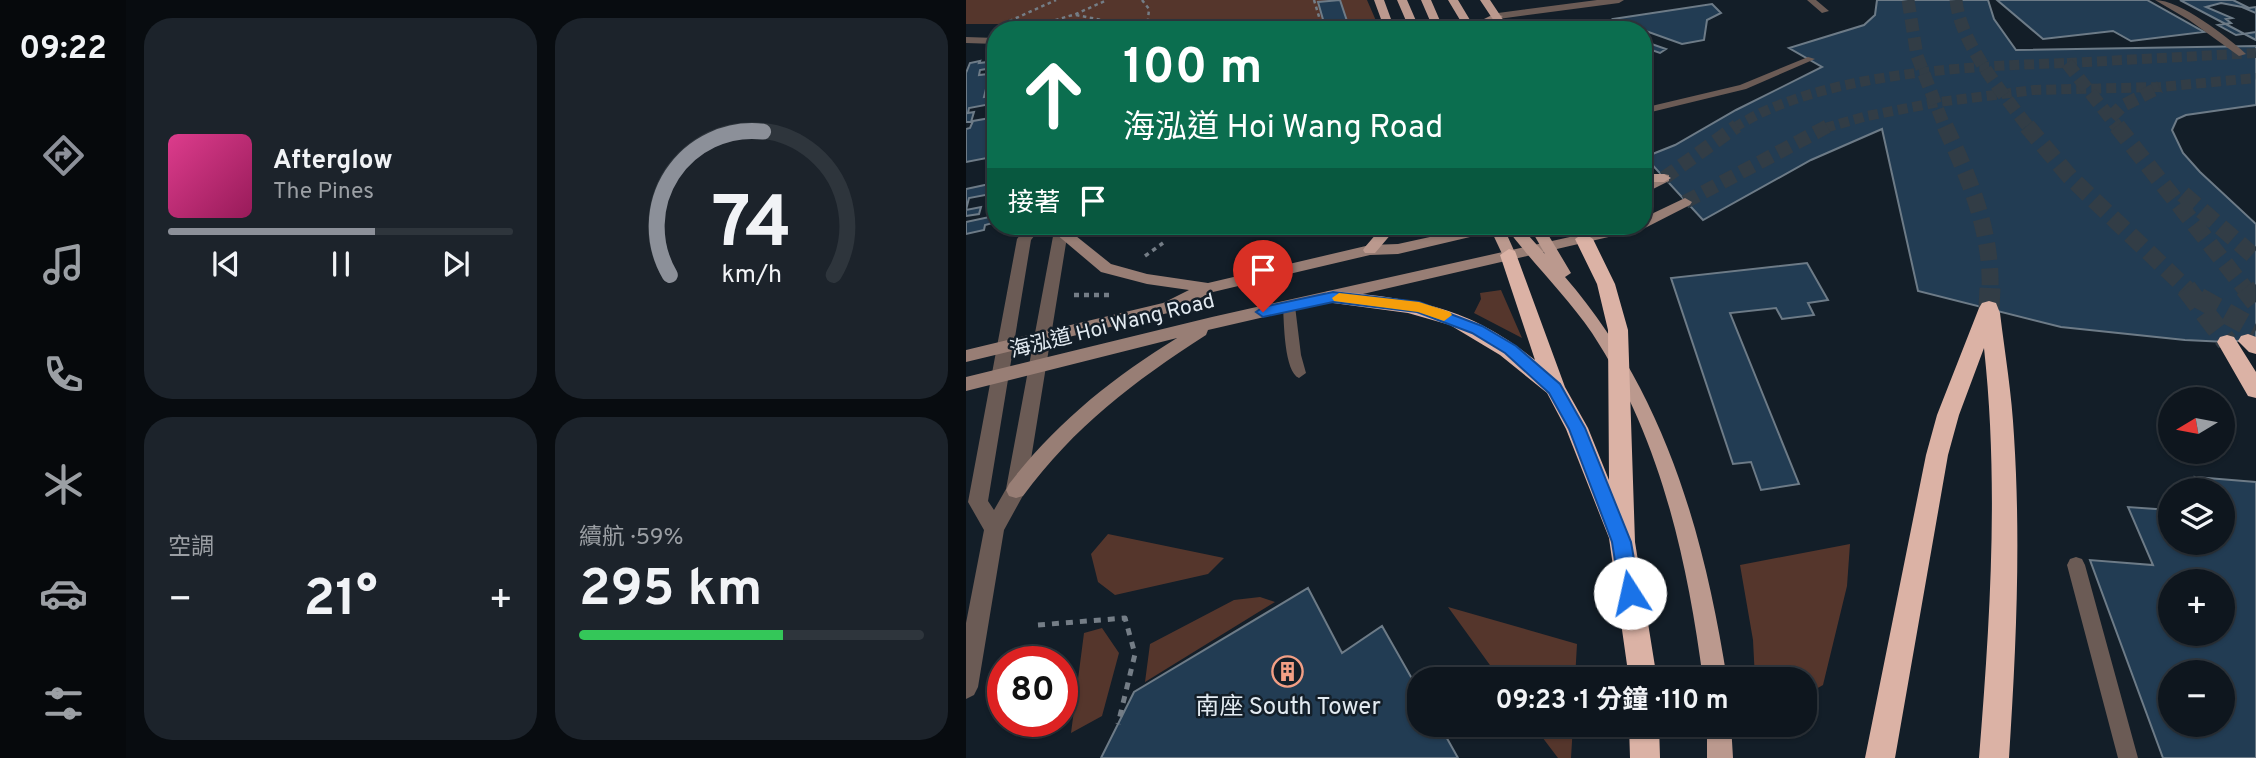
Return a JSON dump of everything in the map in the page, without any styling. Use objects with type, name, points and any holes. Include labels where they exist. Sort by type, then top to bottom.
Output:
[{"type":"highway","points":[[1582,235],[1606,284],[1618,330],[1622,542],[1641,667]]},
{"type":"highway","points":[[1509,255],[1555,388],[1577,428],[1622,542]]},
{"type":"highway","points":[[1333,297],[1419,307],[1442,314],[1477,329],[1510,349],[1555,388]]},
{"type":"highway","points":[[1880,758],[1937,455],[1948,415],[1989,309],[2003,433],[2006,509],[2004,601],[1994,758]]},
{"type":"highway","points":[[2227,342],[2256,390]]},
{"type":"highway","points":[[1644,737],[1645,758]]},
{"type":"main road","points":[[1379,0],[1387,21]]},
{"type":"main road","points":[[1402,0],[1411,21]]},
{"type":"main road","points":[[1426,0],[1435,21]]},
{"type":"main road","points":[[1453,0],[1466,21]]},
{"type":"main road","points":[[1485,0],[1500,21]]},
{"type":"main road","points":[[1652,178],[1664,178]]},
{"type":"main road","points":[[1370,250],[1383,235]]},
{"type":"main road","points":[[1501,235],[1509,255]]},
{"type":"main road","points":[[1520,235],[1586,313]]},
{"type":"main road","points":[[1541,235],[1637,397],[1689,534],[1707,619],[1713,667]]},
{"type":"main road","points":[[1719,737],[1720,758]]},
{"type":"street","points":[[1488,21],[1498,16],[1619,0]]},
{"type":"street","points":[[966,40],[987,41]]},
{"type":"street","points":[[1652,185],[1664,178]]},
{"type":"street","name":"海泓道 Hoi Wang Road","points":[[1652,219],[1685,202]]},
{"type":"street","points":[[995,529],[978,502],[1002,348],[1024,239],[1027,235]]},
{"type":"street","points":[[1016,490],[1058,235]]},
{"type":"street","points":[[1067,235],[1106,268],[1147,279],[1208,288]]},
{"type":"street","name":"海泓道 Hoi Wang Road","points":[[966,356],[1168,307],[1208,288],[1370,250],[1398,248],[1456,235]]},
{"type":"street","name":"海泓道 Hoi Wang Road","points":[[966,384],[1212,323],[1509,255],[1571,235]]},
{"type":"street","points":[[966,687],[995,529],[1016,490],[1041,456],[1087,409],[1147,364],[1212,323]]},
{"type":"lane","points":[[1811,0],[1825,11]]},
{"type":"lane","points":[[2159,0],[2192,18],[2242,54]]},
{"type":"lane","points":[[1652,109],[1744,87],[1811,59]]},
{"type":"lane","points":[[1289,306],[1294,355],[1299,373]]},
{"type":"lane","points":[[2076,565],[2128,758]]},
{"type":"path","points":[[1009,21],[1056,0]]},
{"type":"path","points":[[1052,21],[1107,0]]},
{"type":"path","points":[[1142,0],[1149,9],[1148,21]]},
{"type":"path","points":[[1314,0],[1320,21]]},
{"type":"path","points":[[1076,14],[1104,21]]},
{"type":"path","points":[[1038,625],[1125,618],[1135,654],[1118,724]]},
{"type":"shaded area","points":[[966,0],[1367,0],[1376,21],[987,21],[987,24],[966,24]]},
{"type":"shaded area","points":[[1501,290],[1522,338],[1474,313],[1481,299],[1480,293]]},
{"type":"shaded area","points":[[1108,534],[1224,558],[1208,574],[1115,595],[1098,582],[1091,554]]},
{"type":"shaded area","points":[[1850,544],[1847,586],[1823,685],[1817,688],[1817,667],[1754,667],[1753,640],[1740,565]]},
{"type":"shaded area","points":[[1260,597],[1275,602],[1145,682],[1150,644],[1234,600]]},
{"type":"shaded area","points":[[1448,607],[1577,644],[1576,667],[1491,667]]},
{"type":"shaded area","points":[[1102,628],[1119,653],[1102,716],[1078,729],[1078,679],[1084,633]]},
{"type":"shaded area","points":[[1542,737],[1572,737],[1571,758],[1558,758]]},
{"type":"building","points":[[1340,0],[1347,21],[1323,21],[1318,2]]},
{"type":"building","points":[[1877,0],[1988,0],[1994,19],[2016,50],[2256,46],[2256,105],[2186,115],[2177,119],[2172,130],[2183,153],[2256,224],[2256,339],[2227,342],[2185,340],[2061,327],[1918,291],[1882,129],[1811,160],[1703,220],[1652,165],[1652,154],[1675,145],[1736,110],[1822,67],[1789,48],[1864,25],[1875,15]]},
{"type":"building","points":[[1997,0],[2147,0],[2204,32],[2131,41],[2113,31],[2043,39]]},
{"type":"building","points":[[2180,0],[2233,0],[2249,8],[2256,7],[2256,40]]},
{"type":"building","points":[[2221,3],[2256,13],[2256,32],[2236,35],[2218,25],[2231,23],[2226,19],[2232,18],[2206,7]]},
{"type":"building","points":[[1712,4],[1721,13],[1707,20],[1704,40],[1682,44],[1652,33],[1652,21],[1613,19]]},
{"type":"building","points":[[1652,44],[1666,49],[1660,53],[1652,50]]},
{"type":"building","points":[[987,62],[986,69],[980,70],[979,75],[987,74],[984,97],[987,96],[987,105],[969,108],[968,113],[974,112],[971,122],[966,122],[966,73],[970,63]]},
{"type":"building","points":[[987,119],[987,158],[966,162],[966,129],[970,128],[973,121]]},
{"type":"building","points":[[987,184],[987,195],[969,198],[966,210],[966,189]]},
{"type":"building","points":[[981,207],[979,214],[966,216],[966,210]]},
{"type":"building","points":[[987,218],[984,230],[966,234],[966,222]]},
{"type":"building","points":[[1807,263],[1828,300],[1808,303],[1814,315],[1782,319],[1776,308],[1730,313],[1799,484],[1761,490],[1751,462],[1733,464],[1671,278]]},
{"type":"building","points":[[2235,480],[2256,482],[2256,758],[2163,758],[2090,560],[2153,565],[2128,507],[2158,509],[2158,555],[2235,555]]},
{"type":"building","name":"南座 South Tower","points":[[1308,588],[1342,653],[1382,626],[1407,670],[1407,737],[1446,737],[1458,758],[1101,758],[1134,692]]},
{"type":"tunnel","points":[[1908,0],[1917,56],[1945,128]]},
{"type":"tunnel","points":[[1956,0],[1965,33],[1974,50],[2029,128]]},
{"type":"tunnel","points":[[2067,63],[2256,53]]},
{"type":"tunnel","points":[[1735,128],[1768,110],[1808,95],[1850,84],[1940,70],[2067,63]]},
{"type":"tunnel","points":[[2067,63],[2118,128]]},
{"type":"tunnel","points":[[1825,128],[1867,116],[1939,102],[2034,90],[2160,87],[2256,78]]},
{"type":"tunnel","points":[[2111,117],[2122,106],[2160,87]]},
{"type":"tunnel","points":[[1685,202],[1828,126]]},
{"type":"tunnel","points":[[1945,126],[1970,185],[1983,226],[1990,268],[1990,288]]},
{"type":"tunnel","points":[[2027,126],[2070,177],[2186,288]]},
{"type":"tunnel","points":[[2117,126],[2246,290]]},
{"type":"tunnel","points":[[1664,178],[1735,128]]},
{"type":"tunnel","points":[[2183,194],[2256,258]]},
{"type":"tunnel","points":[[1989,308],[1990,288]]},
{"type":"tunnel","points":[[2186,288],[2227,342]]},
{"type":"tunnel","points":[[2245,288],[2256,302]]},
{"type":"tunnel","points":[[2199,298],[2256,330]]},
{"type":"slow traffic","points":[[1339,298],[1419,307],[1444,315]]},
{"type":"place","name":"南座 South Tower","points":[[1288,672]]},
{"type":"route","points":[[1263,312],[1333,297],[1419,307],[1477,329],[1510,349],[1555,388],[1577,428],[1622,542],[1630,593]]}]
